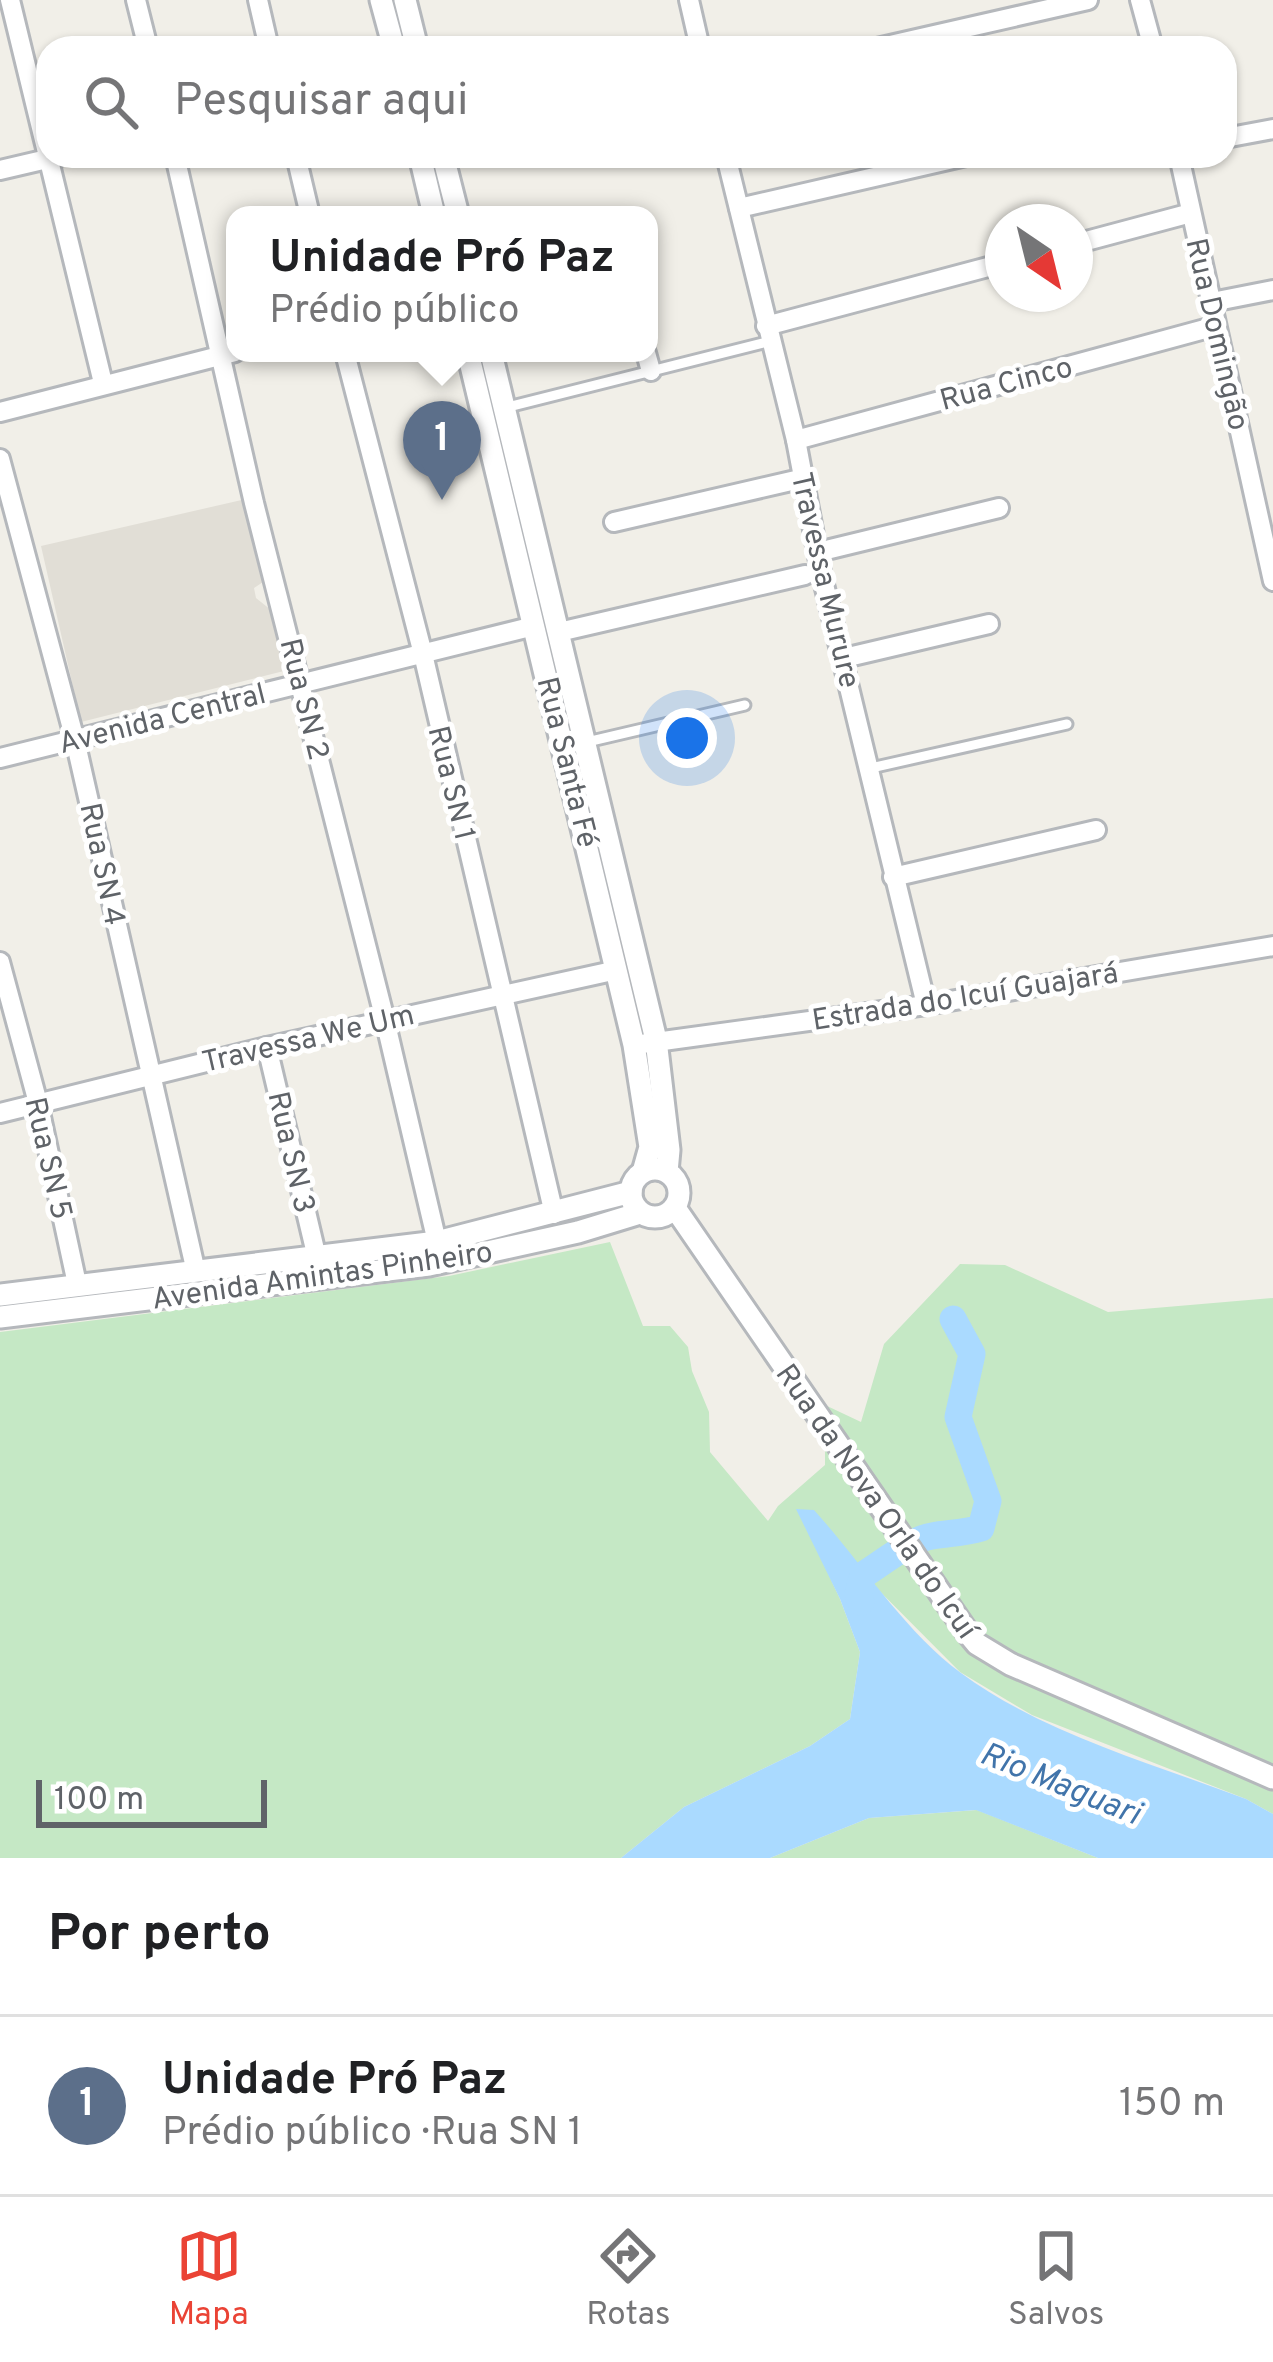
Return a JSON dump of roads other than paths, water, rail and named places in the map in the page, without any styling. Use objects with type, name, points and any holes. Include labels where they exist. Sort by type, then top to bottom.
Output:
[{"type":"street","points":[[10,0],[36,96]]},
{"type":"street","points":[[136,0],[145,36]]},
{"type":"street","points":[[257,0],[266,36]]},
{"type":"street","points":[[381,0],[391,36]]},
{"type":"street","points":[[405,0],[414,36]]},
{"type":"street","points":[[689,0],[697,36]]},
{"type":"street","points":[[930,36],[1088,0]]},
{"type":"street","points":[[1140,0],[1150,36]]},
{"type":"street","points":[[1237,136],[1273,129]]},
{"type":"street","points":[[0,170],[36,162]]},
{"type":"street","points":[[55,168],[103,383]]},
{"type":"street","name":"Rua SN 2","points":[[178,168],[226,347]]},
{"type":"street","points":[[299,168],[308,206]]},
{"type":"street","points":[[423,168],[432,206]]},
{"type":"street","points":[[446,168],[456,206]]},
{"type":"street","name":"Travessa Murure","points":[[729,168],[926,1005]]},
{"type":"street","points":[[739,208],[914,168]]},
{"type":"street","name":"Rua Domingão","points":[[1182,168],[1273,581]]},
{"type":"street","points":[[1093,239],[1191,213]]},
{"type":"street","points":[[769,333],[985,268]]},
{"type":"street","points":[[1212,302],[1273,290]]},
{"type":"street","name":"Rua Cinco","points":[[796,440],[1216,326]]},
{"type":"street","points":[[0,412],[226,354]]},
{"type":"street","name":"Rua SN 2","points":[[229,362],[254,502],[386,1020],[436,1242]]},
{"type":"street","name":"Rua SN 1","points":[[347,362],[423,654],[554,1214]]},
{"type":"street","name":"Rua Santa Fé","points":[[470,362],[534,626],[590,804],[669,1150],[667,1172],[680,1192],[675,1208]]},
{"type":"street","name":"Rua Santa Fé","points":[[492,362],[586,742],[590,804],[617,970],[645,1043],[650,1147],[638,1192]]},
{"type":"street","name":"Rua SN 4","points":[[0,459],[75,740],[196,1272]]},
{"type":"street","points":[[614,522],[800,479]]},
{"type":"street","points":[[818,551],[999,508]]},
{"type":"street","points":[[559,632],[806,575]]},
{"type":"street","points":[[844,658],[989,624]]},
{"type":"street","name":"Avenida Central","points":[[0,758],[534,626]]},
{"type":"street","points":[[893,877],[1096,830]]},
{"type":"street","name":"Estrada do Icuí Guajará","points":[[645,1043],[926,1005],[1273,946]]},
{"type":"street","name":"Rua SN 5","points":[[0,962],[38,1103],[77,1284]]},
{"type":"street","name":"Travessa We Um","points":[[0,1113],[267,1047],[617,970]]},
{"type":"street","name":"Rua SN 3","points":[[267,1047],[316,1258]]},
{"type":"street","points":[[667,1172],[638,1192],[655,1218],[675,1208]]},
{"type":"street","name":"Avenida Amintas Pinheiro","points":[[0,1294],[436,1242],[638,1192]]},
{"type":"street","name":"Avenida Amintas Pinheiro","points":[[0,1317],[429,1265],[539,1242],[638,1192]]},
{"type":"street","name":"Rua da Nova Orla do Icuí","points":[[675,1208],[977,1644],[1010,1664],[1273,1778]]},
{"type":"lane","points":[[658,360],[769,333]]},
{"type":"lane","points":[[504,408],[648,362]]},
{"type":"lane","points":[[586,742],[745,705]]},
{"type":"lane","points":[[871,768],[1067,724]]},
{"type":"water","name":"Rio Maguari","points":[[796,1509],[814,1510],[920,1637],[993,1694],[1063,1730],[1246,1799],[1273,1814],[1273,1858],[1098,1858],[976,1810],[869,1818],[770,1858],[621,1858],[684,1807],[810,1746],[850,1719],[860,1652]]},
{"type":"waterway","points":[[861,1602],[863,1575],[905,1547],[923,1538],[981,1528],[988,1501],[958,1417],[972,1354],[953,1319]]},
{"type":"place","name":"Unidade Pró Paz","points":[[442,500]]}]
